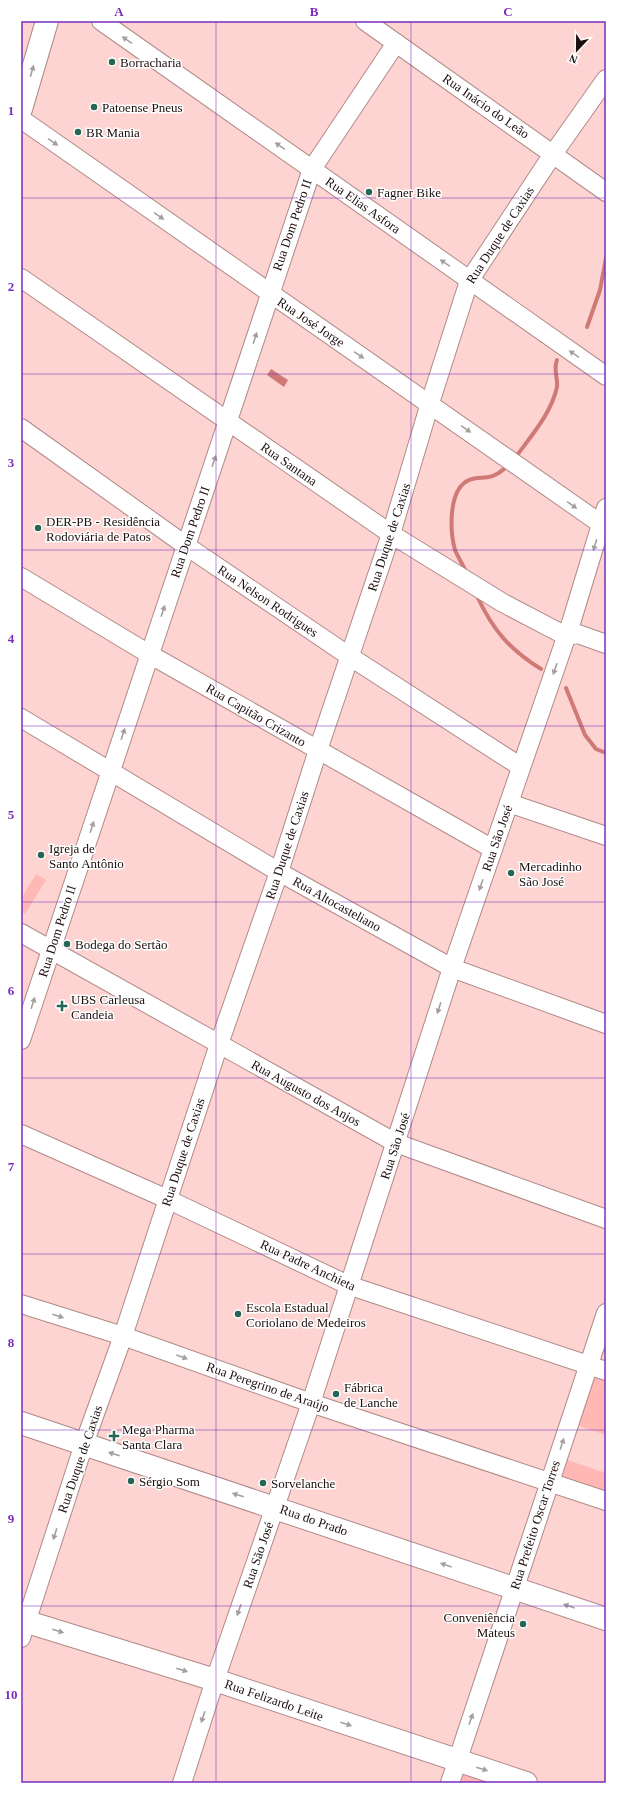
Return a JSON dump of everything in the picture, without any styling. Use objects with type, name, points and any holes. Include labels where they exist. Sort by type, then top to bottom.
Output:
[{"type":"main road","points":[[21,109],[47,21]]},
{"type":"main road","name":"Rua do Prado","points":[[21,1423],[606,1619]]},
{"type":"main road","name":"Rua Felizardo Leite","points":[[23,1626],[215,1680],[526,1783]]},
{"type":"street","name":"Rua Elias Asfora","points":[[101,21],[606,376]]},
{"type":"street","name":"Rua Inácio do Leão","points":[[365,21],[606,192]]},
{"type":"street","name":"Rua Dom Pedro II","points":[[21,1040],[185,545],[312,169],[396,43]]},
{"type":"street","name":"Rua Duque de Caxias","points":[[23,1626],[84,1444],[123,1336],[167,1198],[279,872],[318,750],[391,534],[469,280],[553,154],[606,79]]},
{"type":"street","name":"Rua José Jorge","points":[[21,119],[269,294],[430,403],[604,516]]},
{"type":"street","name":"Rua Santana","points":[[21,278],[391,534],[503,602],[566,636]]},
{"type":"street","name":"Rua Nelson Rodrigues","points":[[21,428],[185,545],[350,656],[521,767]]},
{"type":"street","name":"Rua São José","points":[[182,1783],[215,1680],[311,1403],[452,968],[566,636],[604,516]]},
{"type":"street","name":"Rua Capitão Crizanto","points":[[21,577],[149,654],[493,849]]},
{"type":"street","points":[[566,636],[578,634],[606,644]]},
{"type":"street","name":"Rua Altocasteliano","points":[[21,718],[279,872],[452,968],[606,1024]]},
{"type":"street","points":[[509,803],[606,836]]},
{"type":"street","name":"Rua Augusto dos Anjos","points":[[21,933],[396,1144],[606,1219]]},
{"type":"street","name":"Rua Padre Anchieta","points":[[21,1134],[167,1198],[348,1286],[606,1371]]},
{"type":"street","name":"Rua Peregrino de Araújo","points":[[21,1304],[123,1336],[311,1403],[606,1501]]},
{"type":"street","name":"Rua Prefeito Oscar Torres","points":[[450,1783],[606,1313]]},
{"type":"shaded area","points":[[271,369],[288,380],[284,387],[267,375]]},
{"type":"shaded area","points":[[36,874],[46,880],[25,914],[21,912],[21,899]]},
{"type":"shaded area","points":[[589,1365],[606,1371],[606,1435],[570,1423]]},
{"type":"shaded area","points":[[558,1457],[606,1473],[606,1501],[549,1483]]},
{"type":"shaded area","points":[[457,1761],[526,1783],[450,1783]]},
{"type":"waterway","points":[[587,327],[600,290],[606,258]]},
{"type":"waterway","points":[[515,458],[540,424],[554,397],[557,387],[555,367],[557,360]]},
{"type":"waterway","points":[[466,572],[455,550],[453,542],[452,513],[456,494],[461,486],[467,481],[476,478],[493,476],[504,469]]},
{"type":"waterway","points":[[478,598],[496,630],[511,647],[541,669]]},
{"type":"waterway","points":[[566,688],[585,735],[596,749],[606,753]]},
{"type":"place","name":"Borracharia","points":[[112,62]]},
{"type":"place","name":"Patoense Pneus","points":[[94,107]]},
{"type":"place","name":"BR Mania","points":[[78,132]]},
{"type":"place","name":"Fagner Bike","points":[[369,192]]},
{"type":"place","name":"DER-PB - Residência Rodoviária de Patos","points":[[38,528]]},
{"type":"place","name":"Igreja de Santo Antônio","points":[[41,855]]},
{"type":"place","name":"Mercadinho São José","points":[[511,873]]},
{"type":"place","name":"Bodega do Sertão","points":[[67,944]]},
{"type":"place","name":"UBS Carleusa Candeia","points":[[62,1006]]},
{"type":"place","name":"Escola Estadual Coriolano de Medeiros","points":[[238,1314]]},
{"type":"place","name":"Fábrica de Lanche","points":[[336,1394]]},
{"type":"place","name":"Mega Pharma Santa Clara","points":[[114,1436]]},
{"type":"place","name":"Sérgio Som","points":[[131,1481]]},
{"type":"place","name":"Sorvelanche","points":[[263,1483]]},
{"type":"place","name":"Conveniência Mateus","points":[[523,1624]]}]
